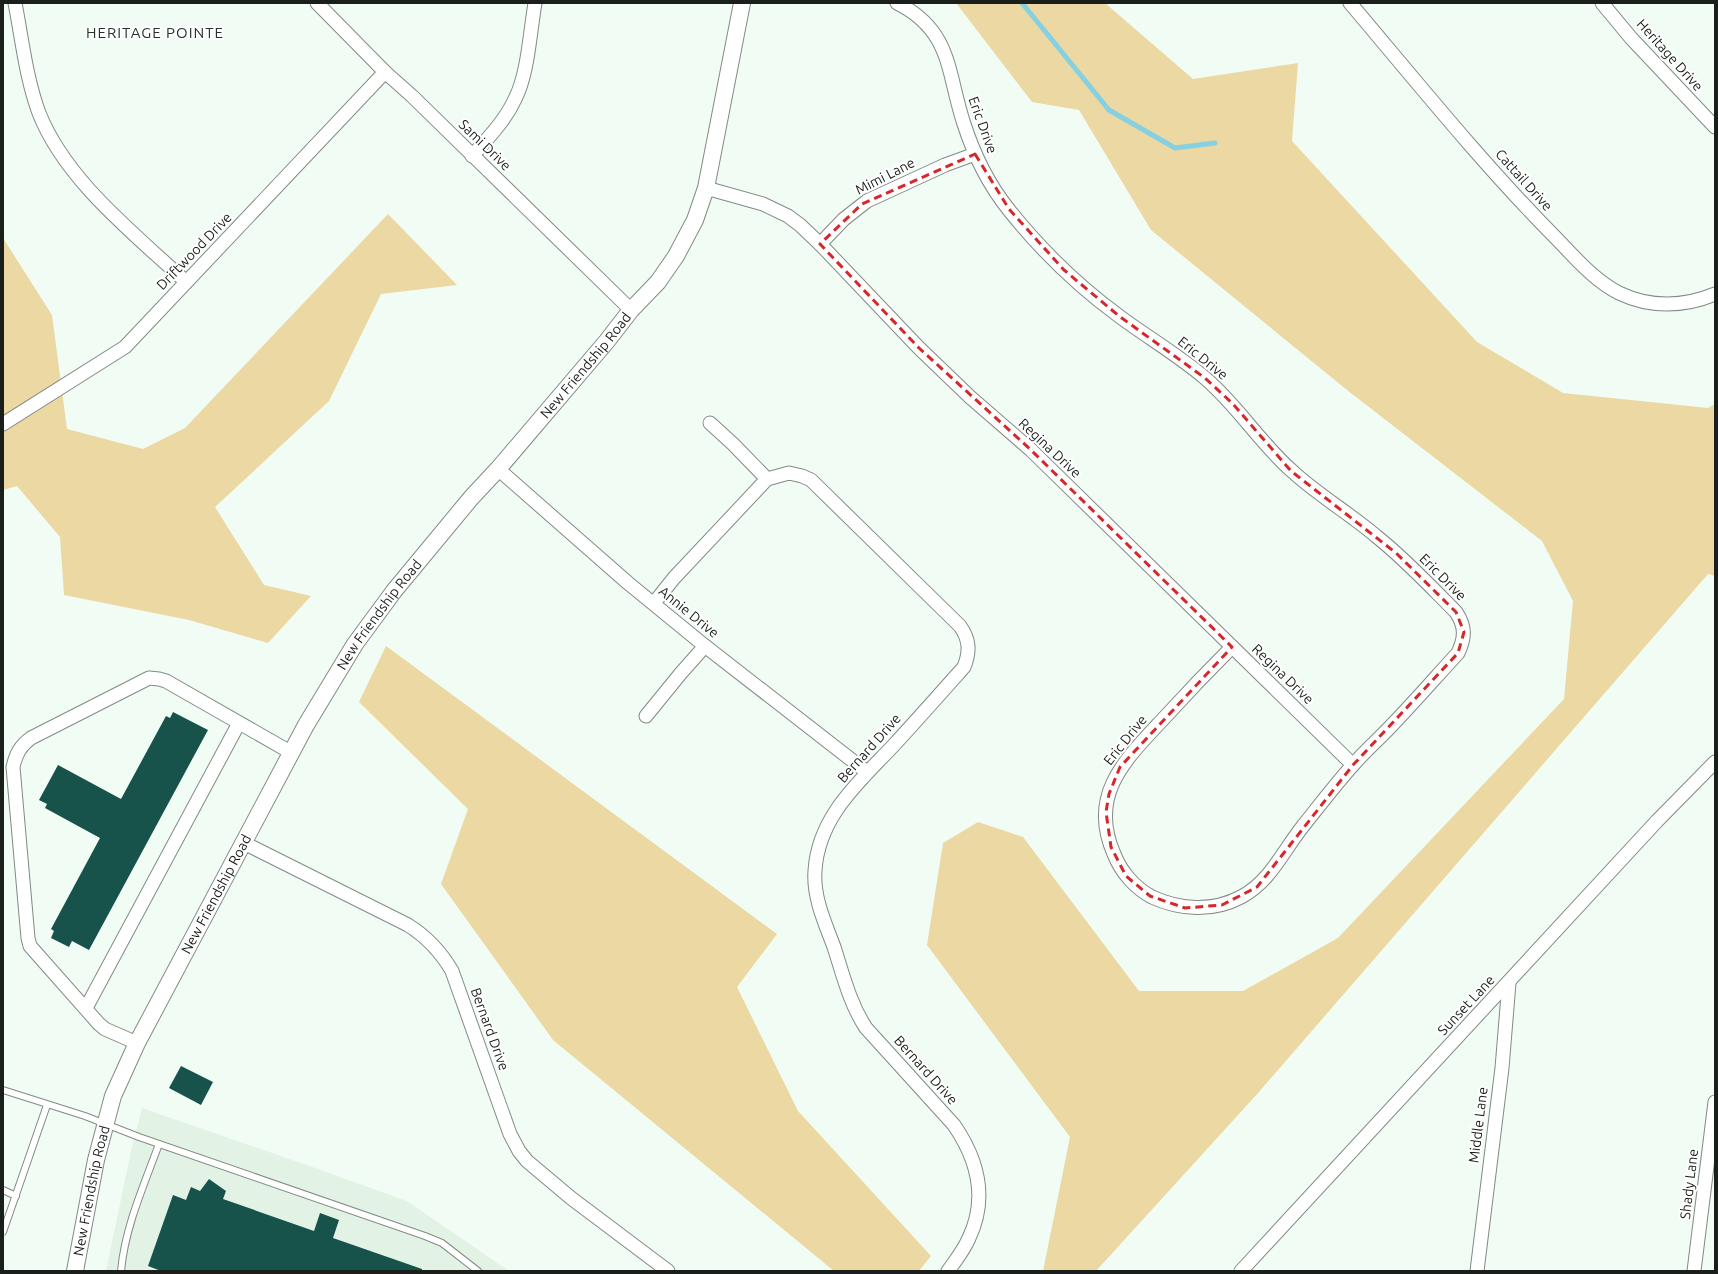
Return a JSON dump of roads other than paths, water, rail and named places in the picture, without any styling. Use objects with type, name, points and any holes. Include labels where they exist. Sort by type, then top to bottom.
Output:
[{"type":"street","points":[[15,3],[31,89],[39,113],[50,137],[66,163],[91,193],[186,282]]},
{"type":"street","name":"Sami Drive","points":[[317,3],[385,72],[412,96],[631,310]]},
{"type":"street","points":[[472,156],[502,121],[515,99],[524,73],[535,3]]},
{"type":"street","name":"New Friendship Road","points":[[75,1271],[96,1160],[113,1096],[137,1043],[292,753],[334,679],[355,644],[394,591],[607,341],[631,310],[658,282],[676,256],[695,220],[706,188],[742,3]]},
{"type":"street","name":"Eric Drive","points":[[897,3],[921,18],[941,44],[950,69],[963,123],[975,154],[994,189],[1008,210],[1036,242],[1064,270],[1119,316],[1206,378],[1233,404],[1274,453],[1291,470],[1320,495],[1370,531],[1396,553],[1456,612],[1461,620],[1464,632],[1463,642],[1458,653],[1353,765],[1302,827],[1270,874],[1257,887],[1240,898],[1215,906],[1185,908],[1168,904],[1150,896],[1126,876],[1118,863],[1106,830],[1108,800],[1115,777],[1133,751],[1232,647]]},
{"type":"street","name":"Cattail Drive","points":[[1350,3],[1457,130],[1538,220],[1601,282],[1619,294],[1653,304],[1680,304],[1699,301],[1715,294]]},
{"type":"street","name":"Heritage Drive","points":[[1602,3],[1715,127]]},
{"type":"street","name":"Driftwood Drive","points":[[3,424],[125,347],[385,72]]},
{"type":"street","name":"Mimi Lane","points":[[820,244],[844,219],[867,201],[945,165],[975,154]]},
{"type":"street","name":"Regina Drive","points":[[706,188],[740,197],[774,209],[800,225],[919,348],[970,397],[1031,450],[1353,765]]},
{"type":"street","points":[[654,604],[674,578],[767,479],[710,423]]},
{"type":"street","name":"Annie Drive","points":[[498,469],[628,583],[705,646],[867,772]]},
{"type":"street","name":"Bernard Drive","points":[[767,479],[789,473],[811,480],[960,626],[968,642],[968,657],[964,667],[892,747],[867,772],[836,809],[823,831],[817,852],[814,872],[818,900],[851,998],[860,1020],[954,1125],[965,1142],[974,1162],[979,1191],[977,1215],[964,1248],[948,1271]]},
{"type":"street","points":[[646,716],[705,646]]},
{"type":"street","points":[[137,1043],[105,1029],[30,946],[28,938],[13,767],[15,757],[22,745],[31,738],[149,678],[166,681],[292,753]]},
{"type":"street","points":[[86,1008],[240,723]]},
{"type":"street","name":"Sunset Lane","points":[[1241,1271],[1509,983],[1657,821],[1715,762]]},
{"type":"street","name":"Bernard Drive","points":[[244,843],[408,925],[419,932],[437,948],[452,971],[510,1134],[519,1151],[528,1161],[571,1198],[668,1271]]},
{"type":"street","name":"Middle Lane","points":[[1477,1271],[1502,1068],[1509,983]]},
{"type":"street","name":"Shady Lane","points":[[1694,1271],[1715,1102]]},
{"type":"lane","points":[[3,1090],[106,1124],[159,1144],[425,1236],[442,1244],[478,1271]]},
{"type":"lane","points":[[3,1232],[47,1105]]},
{"type":"lane","points":[[121,1271],[122,1256],[133,1216],[159,1144]]},
{"type":"lane","points":[[3,1190],[16,1196]]},
{"type":"waterway","points":[[1022,3],[1109,110],[1175,148],[1215,143]]},
{"type":"district","name":"HERITAGE POINTE","points":[[155,33]]}]
